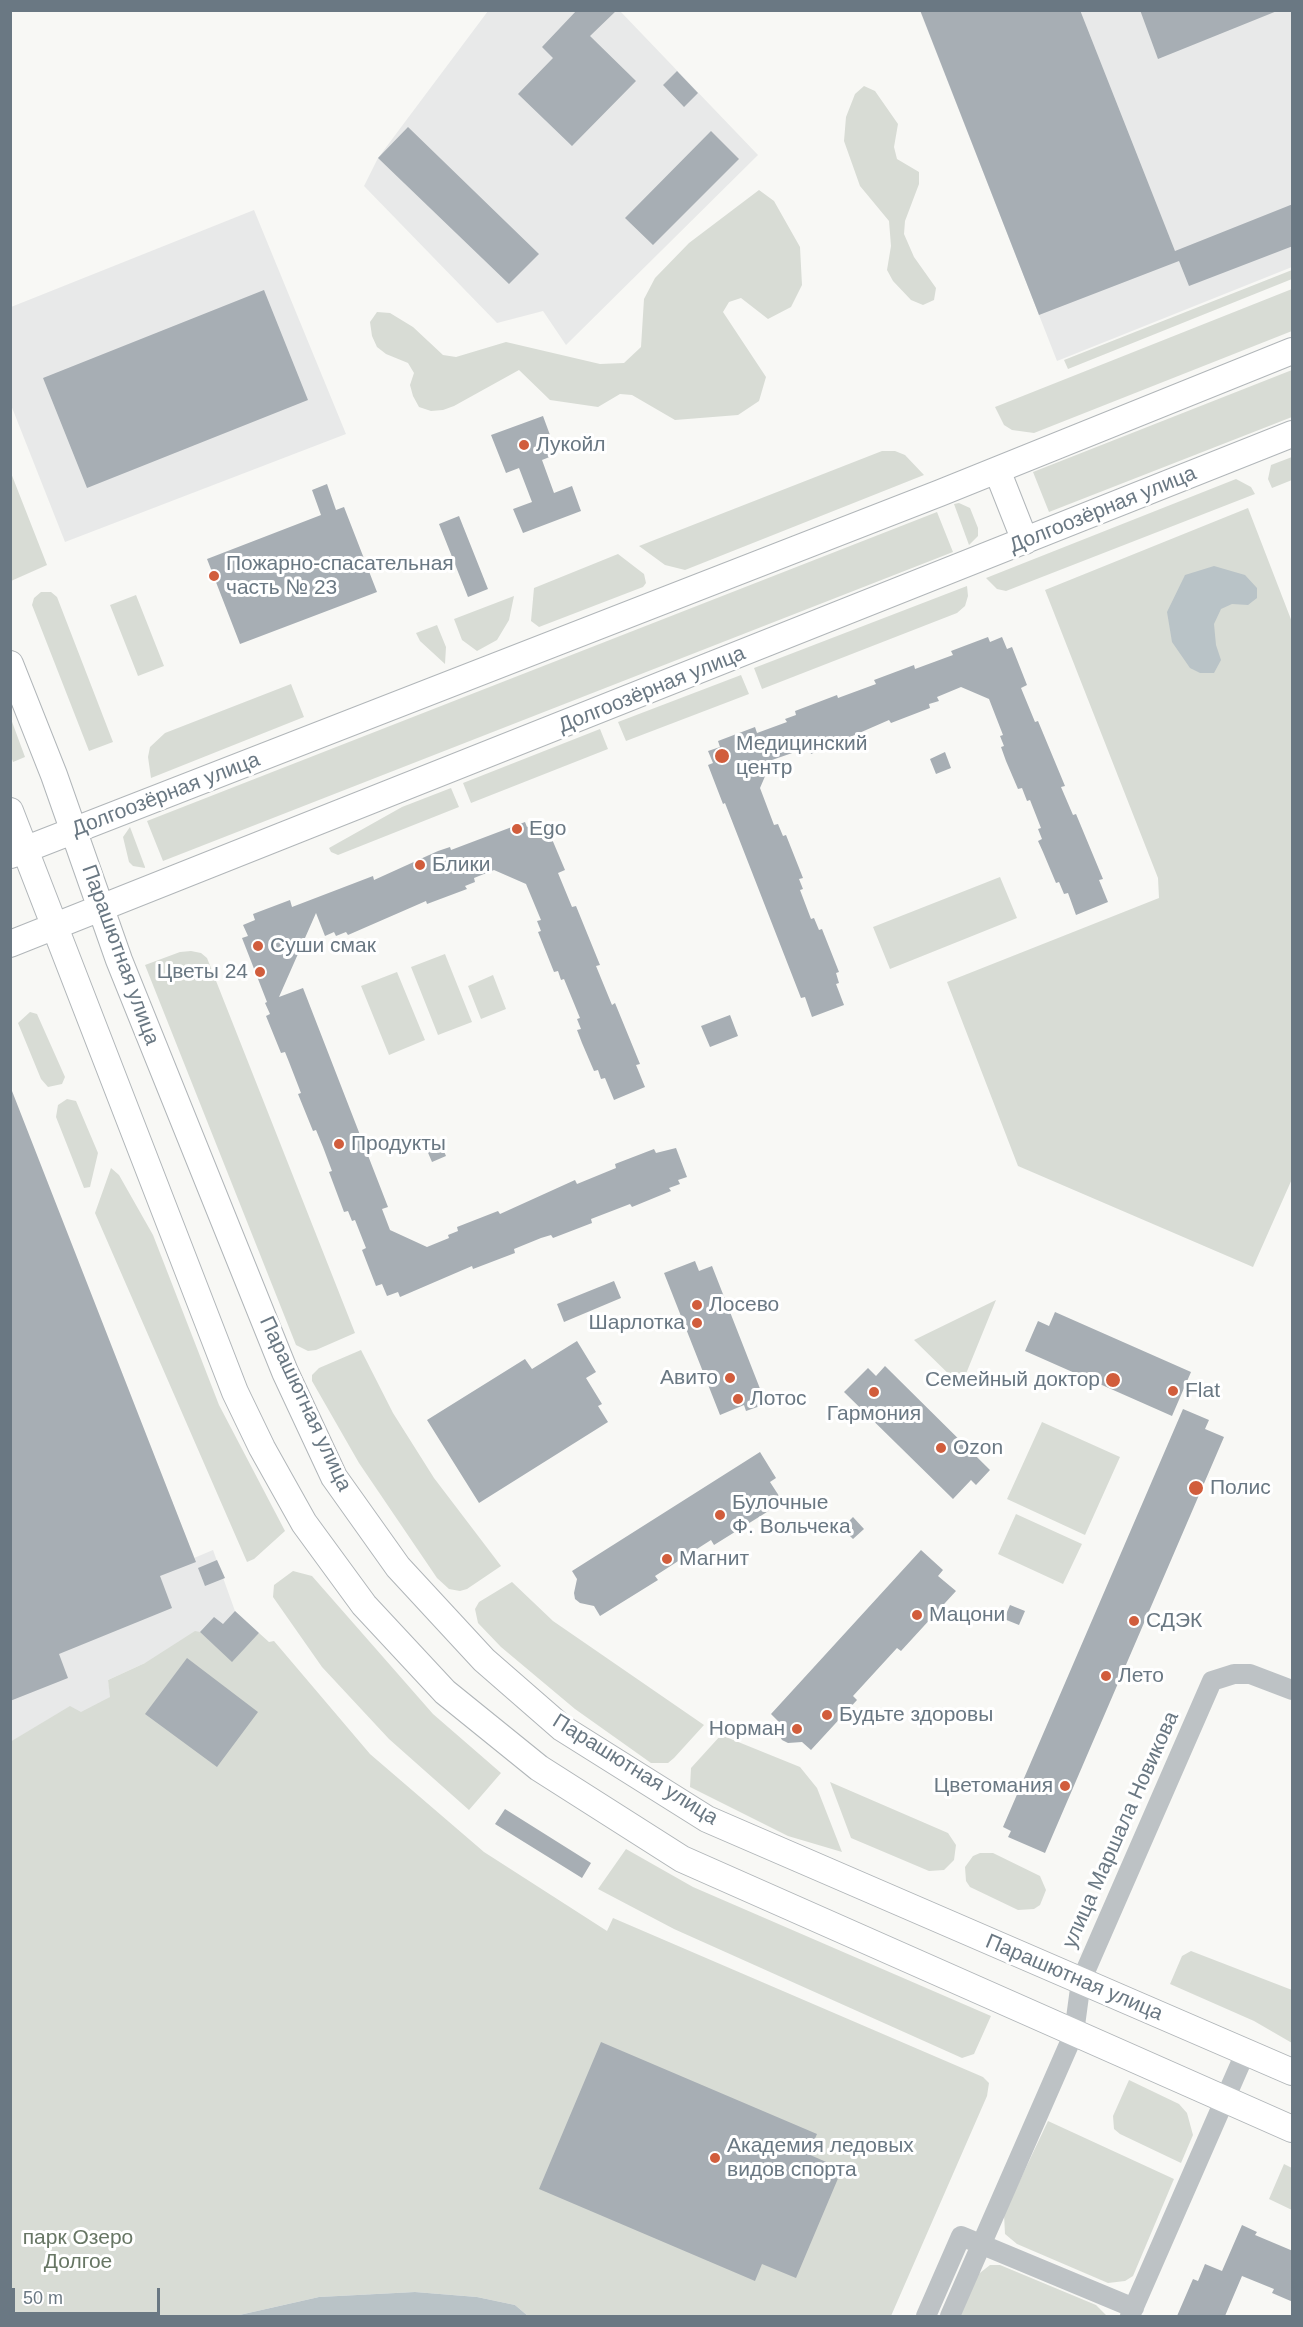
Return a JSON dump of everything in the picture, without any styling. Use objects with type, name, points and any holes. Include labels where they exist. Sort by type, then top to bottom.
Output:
[{"type":"main road","name":"Долгоозёрная улица","points":[[18,852],[997,470],[1293,351]]},
{"type":"main road","name":"Долгоозёрная улица","points":[[10,944],[1293,434]]},
{"type":"main road","points":[[997,470],[1025,541]]},
{"type":"main road","name":"Парашютная улица","points":[[10,664],[74,830],[119,960],[285,1372],[334,1477],[398,1567],[484,1660],[562,1728],[707,1819],[1293,2072]]},
{"type":"main road","points":[[10,811],[18,852],[56,926],[235,1392],[261,1448],[304,1523],[364,1605],[445,1692],[539,1768],[682,1858],[1293,2129]]},
{"type":"street","name":"улица Маршала Новикова","points":[[950,2316],[1074,2033],[1081,1981],[1212,1681],[1234,1674],[1250,1674],[1293,1690]]},
{"type":"street","points":[[926,2316],[961,2236],[1132,2312],[1246,2051]]},
{"type":"shaded area","points":[[488,11],[620,11],[758,155],[566,345],[543,311],[497,323],[364,186],[378,158]]},
{"type":"shaded area","points":[[920,11],[1292,11],[1292,267],[1057,361]]},
{"type":"shaded area","points":[[254,210],[346,434],[65,542],[11,405],[11,307]]},
{"type":"shaded area","points":[[1214,566],[1245,575],[1257,588],[1257,598],[1248,605],[1232,604],[1221,609],[1214,624],[1216,645],[1221,660],[1214,673],[1200,673],[1190,668],[1172,642],[1167,612],[1185,575]]},
{"type":"shaded area","points":[[10,1089],[194,1558],[213,1550],[235,1611],[259,1633],[232,1662],[145,1663],[108,1680],[111,1697],[81,1713],[70,1707],[11,1742]]},
{"type":"shaded area","points":[[415,2292],[477,2297],[515,2305],[528,2316],[235,2316],[319,2297]]},
{"type":"green space","points":[[864,86],[875,91],[898,124],[894,147],[897,159],[919,172],[919,184],[905,221],[904,234],[914,257],[936,288],[934,300],[923,305],[911,300],[893,281],[887,270],[891,246],[889,221],[860,186],[844,141],[846,117],[855,94]]},
{"type":"green space","points":[[759,190],[774,201],[800,247],[802,285],[791,307],[768,319],[741,298],[729,302],[723,312],[766,377],[759,401],[738,415],[675,420],[632,395],[620,394],[598,407],[550,400],[519,370],[454,406],[431,411],[419,407],[413,396],[410,385],[414,373],[408,363],[386,354],[377,347],[372,336],[370,322],[377,312],[390,313],[413,327],[443,355],[456,357],[506,342],[600,364],[624,363],[641,347],[644,299],[655,278],[689,243]]},
{"type":"green space","points":[[1292,270],[1292,279],[1068,369],[1064,360]]},
{"type":"green space","points":[[1292,289],[1292,331],[1034,433],[1012,430],[1004,425],[995,407]]},
{"type":"green space","points":[[1292,370],[1292,417],[1049,512],[1033,472]]},
{"type":"green space","points":[[882,451],[895,451],[905,455],[924,475],[685,570],[665,565],[639,546]]},
{"type":"green space","points":[[1292,457],[1292,480],[1272,488],[1268,479],[1271,465]]},
{"type":"green space","points":[[11,473],[47,565],[10,581]]},
{"type":"green space","points":[[1236,479],[1251,487],[1255,494],[1006,591],[997,589],[986,578]]},
{"type":"green space","points":[[959,503],[970,508],[978,528],[978,536],[969,545],[954,504]]},
{"type":"green space","points":[[1248,508],[1292,622],[1292,1179],[1253,1267],[1018,1166],[947,982],[1159,898],[1158,878],[1045,590]]},
{"type":"green space","points":[[937,512],[953,552],[163,861],[147,821]]},
{"type":"green space","points":[[618,554],[644,574],[646,583],[643,587],[539,627],[531,621],[534,588]]},
{"type":"green space","points":[[967,586],[968,596],[965,606],[957,613],[762,689],[754,668]]},
{"type":"green space","points":[[41,592],[51,592],[57,597],[113,742],[89,751],[32,605],[34,598]]},
{"type":"green space","points":[[136,595],[164,666],[138,676],[110,605]]},
{"type":"green space","points":[[514,596],[509,620],[497,640],[477,651],[462,640],[454,619]]},
{"type":"green space","points":[[437,625],[446,647],[445,664],[420,641],[416,633]]},
{"type":"green space","points":[[741,675],[749,694],[626,741],[618,722]]},
{"type":"green space","points":[[291,684],[304,717],[151,778],[148,757],[150,747],[165,733]]},
{"type":"green space","points":[[11,719],[25,757],[13,762],[11,756]]},
{"type":"green space","points":[[600,729],[608,749],[471,803],[463,783]]},
{"type":"green space","points":[[451,788],[459,807],[338,855],[331,852],[329,848],[402,807]]},
{"type":"green space","points":[[130,827],[145,868],[133,866],[129,862],[123,837]]},
{"type":"green space","points":[[1000,877],[1017,918],[890,969],[873,927]]},
{"type":"green space","points":[[180,952],[201,953],[207,958],[355,1333],[316,1350],[308,1351],[296,1345],[145,965]]},
{"type":"green space","points":[[445,954],[472,1022],[438,1035],[411,967]]},
{"type":"green space","points":[[397,972],[425,1040],[389,1055],[361,986]]},
{"type":"green space","points":[[493,975],[506,1009],[481,1019],[468,986]]},
{"type":"green space","points":[[30,1012],[37,1014],[65,1077],[62,1084],[48,1087],[41,1079],[18,1023]]},
{"type":"green space","points":[[67,1099],[76,1101],[98,1153],[90,1187],[84,1188],[56,1117],[58,1105]]},
{"type":"green space","points":[[111,1168],[119,1175],[153,1235],[219,1405],[285,1531],[254,1559],[247,1562],[95,1213]]},
{"type":"green space","points":[[996,1300],[961,1386],[914,1340]]},
{"type":"green space","points":[[361,1350],[393,1413],[434,1478],[501,1566],[467,1589],[460,1591],[449,1589],[437,1578],[359,1463],[312,1381],[312,1375],[319,1368]]},
{"type":"green space","points":[[1042,1422],[1120,1457],[1085,1535],[1007,1499]]},
{"type":"green space","points":[[1016,1514],[1082,1544],[1063,1584],[998,1554]]},
{"type":"green space","points":[[293,1571],[312,1576],[433,1714],[501,1773],[469,1810],[389,1739],[322,1667],[273,1597],[274,1585]]},
{"type":"green space","points":[[512,1582],[553,1621],[704,1725],[668,1763],[651,1763],[575,1709],[501,1647],[478,1623],[475,1609],[479,1602]]},
{"type":"green space","name":"парк Озеро Долгое","points":[[195,1631],[200,1632],[232,1661],[259,1633],[269,1642],[274,1641],[370,1754],[484,1852],[607,1931],[613,1918],[983,2077],[989,2083],[987,2096],[891,2316],[528,2316],[515,2305],[477,2297],[415,2292],[319,2297],[235,2316],[11,2316],[10,1742],[70,1706],[81,1712],[110,1697],[108,1680],[145,1663]]},
{"type":"green space","points":[[721,1735],[800,1767],[817,1788],[842,1852],[788,1836],[690,1787],[691,1768]]},
{"type":"green space","points":[[830,1782],[948,1833],[956,1845],[954,1860],[944,1870],[929,1871],[851,1838]]},
{"type":"green space","points":[[626,1849],[693,1887],[991,2016],[974,2054],[962,2058],[674,1929],[598,1889]]},
{"type":"green space","points":[[980,1853],[993,1853],[1040,1876],[1046,1890],[1040,1905],[1034,1909],[1018,1910],[970,1887],[966,1881],[965,1867],[973,1856]]},
{"type":"green space","points":[[1191,1951],[1292,1990],[1292,2043],[1254,2021],[1170,1984],[1182,1956]]},
{"type":"green space","points":[[1129,2080],[1179,2104],[1187,2113],[1193,2135],[1181,2163],[1114,2129],[1113,2116]]},
{"type":"green space","points":[[1048,2121],[1174,2179],[1133,2276],[1125,2281],[1108,2283],[1017,2244],[1005,2234],[1004,2214]]},
{"type":"green space","points":[[1284,2164],[1292,2168],[1292,2210],[1269,2199]]},
{"type":"green space","points":[[990,2265],[1000,2265],[1096,2305],[1107,2316],[959,2316],[976,2276]]},
{"type":"building","points":[[577,10],[617,10],[590,36],[636,81],[572,146],[518,94],[553,58],[542,47]]},
{"type":"building","points":[[920,10],[1080,10],[1175,251],[1293,204],[1293,246],[1189,286],[1179,261],[1039,315]]},
{"type":"building","points":[[1140,10],[1277,10],[1277,11],[1158,59]]},
{"type":"building","points":[[677,71],[698,93],[684,107],[663,85]]},
{"type":"building","points":[[408,127],[539,254],[509,284],[378,158]]},
{"type":"building","points":[[711,131],[739,159],[653,245],[625,218]]},
{"type":"building","points":[[264,290],[308,400],[87,488],[43,378]]},
{"type":"building","points":[[543,416],[557,454],[542,460],[554,493],[572,486],[581,511],[523,533],[513,509],[532,502],[519,468],[506,473],[491,435]]},
{"type":"building","points":[[327,484],[336,510],[344,507],[377,592],[240,644],[207,559],[321,515],[312,490]]},
{"type":"building","points":[[459,516],[488,589],[468,597],[439,524]]},
{"type":"building","points":[[988,637],[990,642],[1002,637],[1007,649],[1012,647],[1027,685],[1021,688],[1035,722],[1038,721],[1065,786],[1061,787],[1073,815],[1076,814],[1103,879],[1099,880],[1108,902],[1076,915],[1068,893],[1064,894],[1059,882],[1056,883],[1038,841],[1042,839],[1038,829],[1041,828],[1030,800],[1027,801],[1022,788],[1018,789],[1006,761],[1001,747],[1004,746],[1000,736],[1003,735],[989,699],[961,687],[937,697],[939,701],[929,704],[930,708],[891,723],[889,720],[811,754],[810,750],[799,754],[798,751],[772,760],[760,788],[774,825],[778,824],[783,836],[786,835],[803,878],[799,879],[803,889],[800,890],[811,919],[814,918],[819,930],[822,929],[839,972],[836,973],[839,983],[836,984],[844,1005],[812,1017],[805,997],[801,998],[725,803],[723,804],[708,765],[713,763],[708,751],[720,747],[718,741],[755,727],[757,733],[787,722],[785,719],[796,715],[795,711],[837,695],[838,698],[876,684],[874,680],[914,665],[915,669],[953,655],[951,651]]},
{"type":"building","points":[[945,752],[951,768],[936,774],[930,759]]},
{"type":"building","points":[[525,822],[527,827],[539,822],[544,834],[549,832],[565,870],[558,873],[572,907],[576,906],[600,965],[596,966],[612,1005],[615,1003],[640,1064],[636,1065],[645,1087],[614,1100],[605,1078],[601,1079],[598,1070],[594,1071],[582,1043],[577,1030],[581,1029],[577,1019],[580,1018],[564,979],[561,980],[558,971],[554,972],[538,932],[541,931],[537,921],[541,920],[526,884],[494,870],[474,878],[475,882],[465,886],[467,889],[427,904],[426,901],[348,935],[346,932],[336,936],[334,932],[325,936],[316,913],[279,997],[303,988],[388,1207],[382,1209],[390,1230],[427,1247],[449,1238],[448,1235],[458,1231],[457,1227],[498,1211],[500,1214],[575,1180],[577,1184],[616,1168],[615,1164],[654,1149],[656,1153],[676,1148],[687,1177],[678,1180],[680,1184],[669,1188],[671,1191],[632,1207],[630,1204],[591,1219],[592,1223],[553,1238],[551,1235],[541,1238],[514,1249],[515,1253],[473,1269],[472,1266],[400,1297],[398,1292],[387,1296],[382,1284],[376,1286],[362,1250],[366,1248],[355,1220],[352,1221],[348,1211],[344,1212],[329,1172],[332,1171],[323,1147],[316,1130],[313,1131],[298,1094],[301,1093],[285,1052],[281,1053],[266,1016],[270,1014],[265,1003],[267,1002],[242,938],[248,936],[243,925],[255,920],[253,914],[290,900],[292,907],[373,876],[374,880],[438,851],[450,847],[451,850]]},
{"type":"building","points":[[730,1015],[738,1036],[710,1047],[701,1026]]},
{"type":"building","points":[[12,1091],[196,1562],[160,1576],[172,1608],[59,1654],[68,1678],[10,1701]]},
{"type":"building","points":[[440,1142],[446,1156],[432,1162],[426,1148]]},
{"type":"building","points":[[695,1261],[699,1271],[712,1266],[766,1404],[746,1411],[744,1405],[720,1415],[664,1273]]},
{"type":"building","points":[[614,1281],[621,1298],[564,1322],[557,1304]]},
{"type":"building","points":[[1055,1312],[1191,1372],[1172,1416],[1025,1351],[1038,1321],[1049,1326]]},
{"type":"building","points":[[577,1341],[596,1372],[586,1378],[602,1404],[598,1406],[608,1422],[479,1503],[427,1420],[525,1359],[532,1369]]},
{"type":"building","points":[[885,1366],[990,1470],[976,1485],[971,1480],[953,1499],[844,1392],[868,1368],[876,1376]]},
{"type":"building","points":[[1183,1409],[1209,1420],[1205,1429],[1224,1437],[1045,1853],[1008,1837],[1011,1831],[1003,1827]]},
{"type":"building","points":[[760,1452],[776,1478],[770,1482],[783,1502],[714,1545],[711,1540],[655,1576],[658,1580],[600,1616],[594,1606],[580,1603],[575,1599],[577,1579],[572,1571]]},
{"type":"building","points":[[853,1517],[864,1529],[853,1539],[842,1528]]},
{"type":"building","points":[[921,1550],[943,1570],[938,1576],[956,1591],[901,1651],[897,1648],[853,1696],[857,1700],[811,1750],[802,1742],[788,1743],[782,1740],[779,1735],[778,1721],[771,1714]]},
{"type":"building","points":[[217,1560],[225,1578],[205,1586],[198,1568]]},
{"type":"building","points":[[1010,1605],[1025,1611],[1019,1625],[1004,1619]]},
{"type":"building","points":[[235,1611],[259,1633],[232,1662],[200,1632],[214,1617],[223,1624]]},
{"type":"building","points":[[187,1658],[258,1712],[217,1767],[145,1714]]},
{"type":"building","points":[[505,1809],[591,1863],[582,1878],[495,1824]]},
{"type":"building","points":[[601,2042],[817,2134],[808,2154],[842,2169],[796,2278],[762,2264],[755,2281],[539,2189]]},
{"type":"building","points":[[1242,2225],[1257,2232],[1255,2235],[1293,2251],[1293,2302],[1272,2293],[1274,2289],[1242,2276],[1225,2316],[1177,2316],[1193,2279],[1198,2281],[1205,2264],[1222,2271]]},
{"type":"place","name":"Лукойл","points":[[524,445]]},
{"type":"place","name":"Пожарно-спасательная часть № 23","points":[[214,576]]},
{"type":"place","name":"Медицинский центр","points":[[722,756]]},
{"type":"place","name":"Ego","points":[[517,829]]},
{"type":"place","name":"Блики","points":[[420,865]]},
{"type":"place","name":"Суши смак","points":[[258,946]]},
{"type":"place","name":"Цветы 24","points":[[260,972]]},
{"type":"place","name":"Продукты","points":[[339,1144]]},
{"type":"place","name":"Лосево","points":[[697,1305]]},
{"type":"place","name":"Шарлотка","points":[[697,1323]]},
{"type":"place","name":"Авито","points":[[730,1378]]},
{"type":"place","name":"Семейный доктор","points":[[1113,1380]]},
{"type":"place","name":"Flat","points":[[1173,1391]]},
{"type":"place","name":"Гармония","points":[[874,1392]]},
{"type":"place","name":"Лотос","points":[[738,1399]]},
{"type":"place","name":"Ozon","points":[[941,1448]]},
{"type":"place","name":"Полис","points":[[1196,1488]]},
{"type":"place","name":"Булочные Ф. Вольчека","points":[[720,1515]]},
{"type":"place","name":"Магнит","points":[[667,1559]]},
{"type":"place","name":"Мацони","points":[[917,1615]]},
{"type":"place","name":"СДЭК","points":[[1134,1621]]},
{"type":"place","name":"Лето","points":[[1106,1676]]},
{"type":"place","name":"Будьте здоровы","points":[[827,1715]]},
{"type":"place","name":"Норман","points":[[797,1729]]},
{"type":"place","name":"Цветомания","points":[[1065,1786]]},
{"type":"place","name":"Академия ледовых видов спорта","points":[[715,2158]]}]
